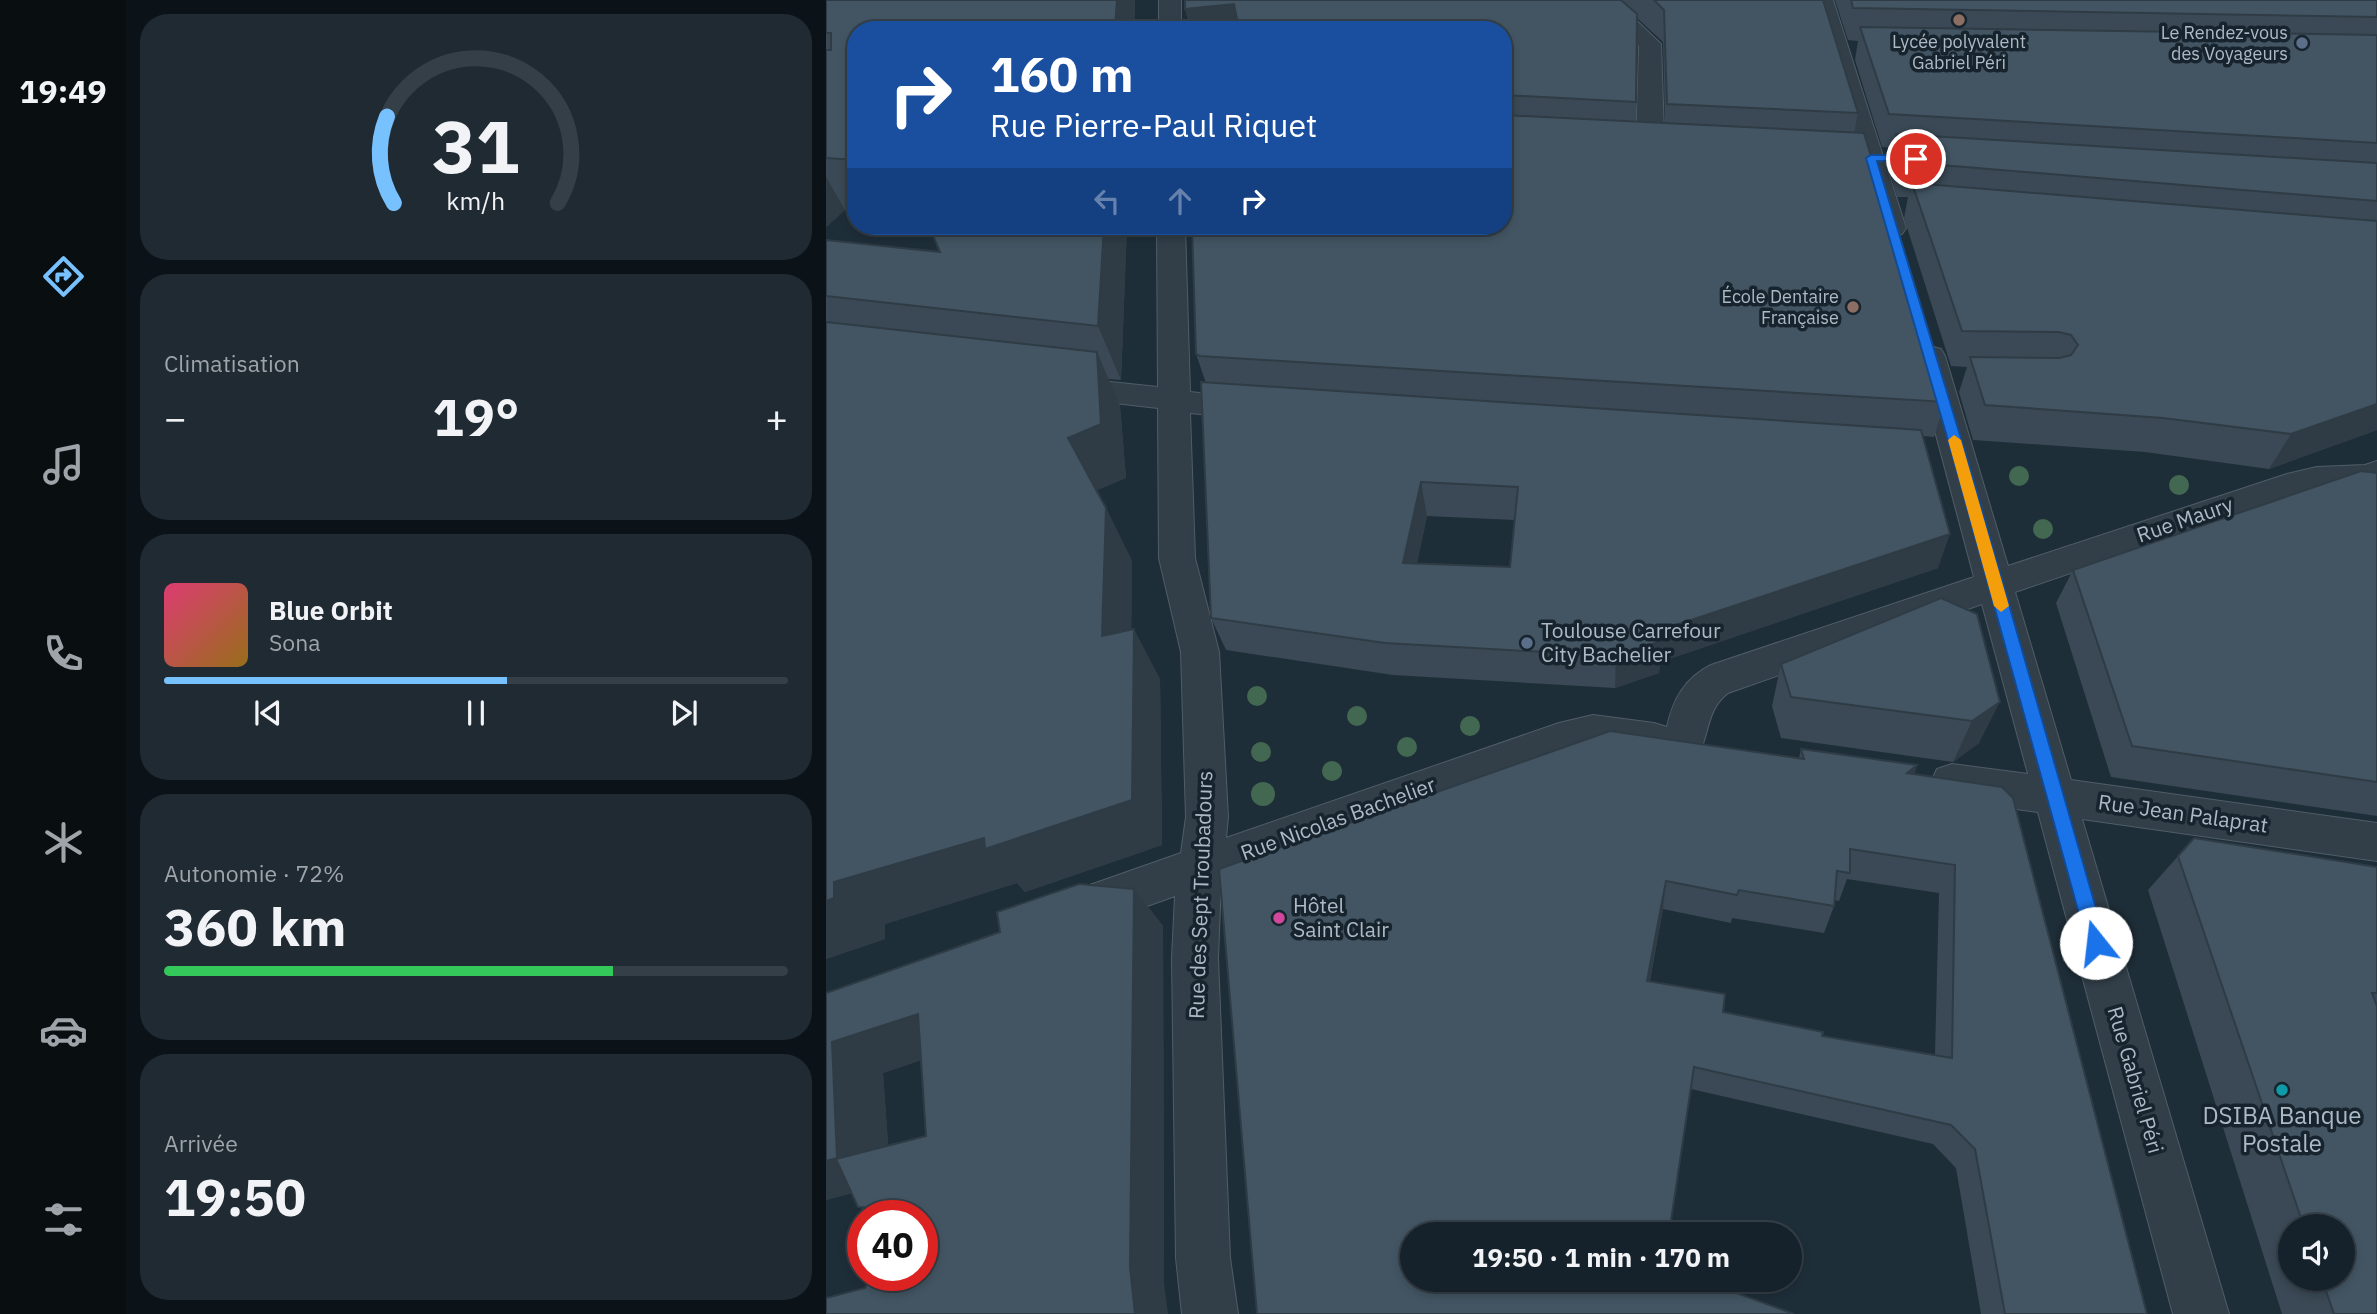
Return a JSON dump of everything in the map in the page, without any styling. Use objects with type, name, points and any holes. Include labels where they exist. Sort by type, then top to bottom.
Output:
[{"type":"street","points":[[1170,0],[1170,21]]},
{"type":"street","points":[[1602,0],[1650,44],[1649,148]]},
{"type":"street","points":[[1822,0],[1848,50],[1871,158],[1898,206],[1901,259]]},
{"type":"street","points":[[1622,146],[1675,149]]},
{"type":"street","name":"Rue des Sept Troubadours","points":[[1171,235],[1177,558],[1200,652],[1207,817],[1197,898],[1195,958],[1203,1258],[1210,1314]]},
{"type":"street","name":"Rue Gabriel Péri","points":[[1921,326],[2201,1314]]},
{"type":"street","points":[[1936,379],[1970,379]]},
{"type":"street","points":[[1032,383],[1200,404],[1283,410]]},
{"type":"street","points":[[1920,450],[1958,453]]},
{"type":"street","name":"Rue Maury","points":[[1995,584],[2287,486],[2318,479],[2376,475]]},
{"type":"street","points":[[1725,749],[1684,744],[1693,701],[1707,684],[1995,584]]},
{"type":"street","name":"Rue Nicolas Bachelier","points":[[1045,921],[1559,740],[1593,732],[1684,744]]},
{"type":"street","name":"Rue Jean Palaprat","points":[[1914,776],[2377,842]]},
{"type":"building","points":[[826,0],[1117,0],[1116,21],[847,21],[847,159],[826,158],[826,50],[831,50],[831,33],[826,33]]},
{"type":"building","points":[[1185,0],[1621,0],[1637,14],[1636,102],[1512,95],[1512,21],[1237,21],[1234,4],[1185,9]]},
{"type":"building","points":[[1654,0],[1823,0],[1858,113],[1667,104],[1664,10]]},
{"type":"building","points":[[1851,0],[2377,0],[2377,17],[1853,8]]},
{"type":"building","points":[[1860,27],[2377,35],[2377,143],[1889,114]]},
{"type":"building","points":[[1512,115],[1864,133],[1945,402],[1200,356],[1196,354],[1192,235],[1512,235]]},
{"type":"building","points":[[1896,134],[2377,163],[2377,201],[1905,162]]},
{"type":"building","points":[[1912,183],[2377,221],[2377,404],[2291,434],[2163,418],[1985,405],[1970,357],[2059,358],[2071,355],[2078,345],[2071,335],[2059,332],[1962,331]]},
{"type":"building","points":[[933,235],[1103,235],[1098,326],[826,296],[826,240],[940,252]]},
{"type":"building","points":[[826,322],[1097,352],[1101,424],[1068,438],[1106,508],[1102,636],[1134,629],[1132,800],[985,849],[984,838],[834,882],[834,898],[826,901]]},
{"type":"building","points":[[1201,382],[1921,430],[1950,534],[1658,631],[1661,641],[1616,656],[1385,643],[1211,618]],"holes":[[[1421,482],[1518,487],[1510,567],[1403,563]]]},
{"type":"building","points":[[2361,471],[2377,473],[2377,782],[2132,746],[2073,570]]},
{"type":"building","points":[[1941,598],[1977,614],[2000,702],[1972,721],[1791,697],[1781,664]]},
{"type":"building","points":[[1610,731],[1804,759],[1801,749],[1917,765],[1907,773],[2002,787],[2013,798],[2147,1314],[2005,1314],[1975,1149],[1951,1125],[1694,1067],[1671,1222],[1400,1222],[1400,1292],[1734,1292],[1794,1314],[1257,1314],[1219,869]],"holes":[[[1850,849],[1955,865],[1952,1058],[1822,1036],[1823,1032],[1723,1012],[1725,994],[1647,981],[1666,881],[1737,895],[1739,890],[1834,906],[1837,871],[1850,873]]]},
{"type":"building","name":"DSIBA Banque Postale","points":[[2194,838],[2377,867],[2377,993],[2372,993],[2377,1006],[2377,1314],[2334,1314],[2326,1291],[2355,1291],[2355,1214],[2300,1214],[2178,856]]},
{"type":"building","points":[[1079,884],[1134,889],[1130,1267],[1135,1314],[826,1314],[826,1298],[853,1291],[938,1291],[938,1200],[855,1200],[836,1159],[926,1136],[918,1014],[832,1042],[837,1158],[826,1161],[826,993],[1000,932],[997,912]]},
{"type":"slow traffic","points":[[1954,440],[2001,606]]},
{"type":"place","name":"Lycée polyvalent Gabriel Péri","points":[[1959,20]]},
{"type":"place","name":"Le Rendez-vous des Voyageurs","points":[[2302,43]]},
{"type":"place","name":"École Dentaire Française","points":[[1853,307]]},
{"type":"place","name":"Toulouse Carrefour City Bachelier","points":[[1527,643]]},
{"type":"place","name":"Hôtel Saint Clair","points":[[1279,918]]},
{"type":"place","name":"DSIBA Banque Postale","points":[[2282,1090]]},
{"type":"route","points":[[1916,159],[1871,158],[1963,468],[2096,943]]}]
